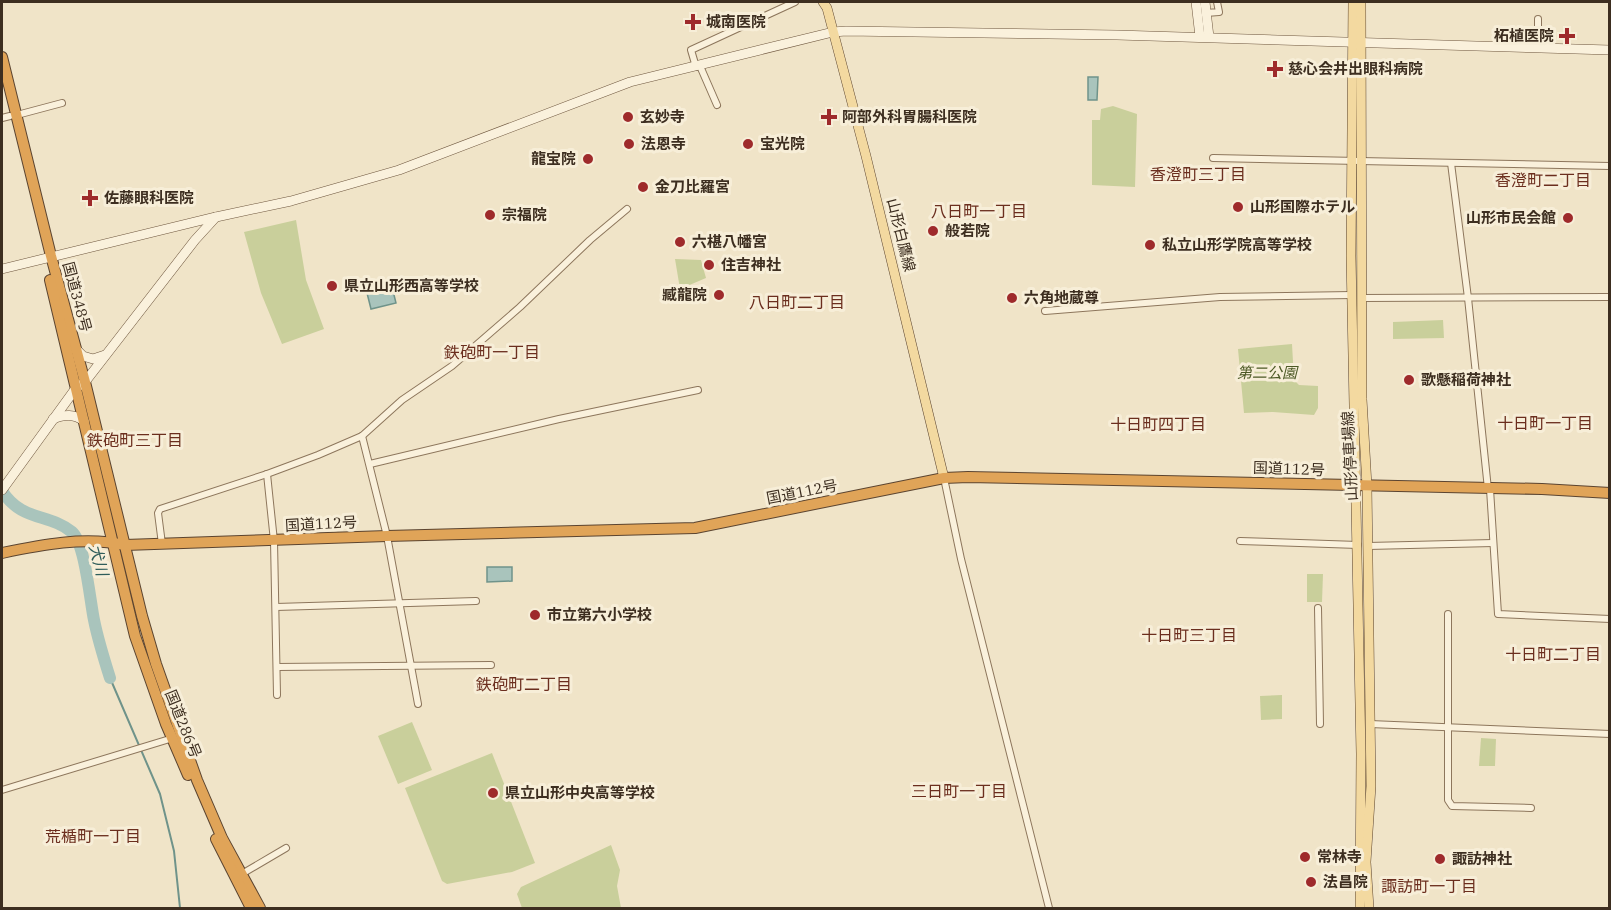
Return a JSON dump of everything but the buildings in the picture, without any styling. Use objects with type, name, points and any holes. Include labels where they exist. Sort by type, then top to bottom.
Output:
[{"type":"highway","name":"国道348号","points":[[2,57],[9,117]]},
{"type":"highway","name":"国道348号","points":[[2,82],[9,117],[125,545]]},
{"type":"highway","name":"国道348号","points":[[47,257],[76,349],[84,421],[112,542]]},
{"type":"highway","name":"国道112号","points":[[2,553],[51,544],[75,543],[112,542],[125,545],[695,528],[944,478],[968,477],[1610,493]]},
{"type":"highway","name":"国道286号","points":[[112,542],[135,636],[251,909]]},
{"type":"highway","name":"国道286号","points":[[125,545],[177,739]]},
{"type":"highway","name":"国道286号","points":[[238,878],[260,909]]},
{"type":"main road","name":"山形白鷹線","points":[[823,2],[866,156],[944,478]]},
{"type":"main road","name":"山形停車場線","points":[[1353,2],[1357,43]]},
{"type":"main road","name":"山形停車場線","points":[[1361,2],[1357,43],[1357,296],[1362,399],[1361,486],[1370,724],[1371,786],[1366,862],[1369,909]]},
{"type":"main road","name":"山形停車場線","points":[[1360,909],[1363,546]]},
{"type":"street","points":[[717,105],[691,51],[795,2]]},
{"type":"street","points":[[1196,2],[1205,37]]},
{"type":"street","points":[[1205,2],[1205,37]]},
{"type":"street","points":[[1206,13],[1219,12],[1217,2]]},
{"type":"street","points":[[1538,19],[1538,30]]},
{"type":"street","points":[[2,269],[291,201],[399,170],[630,82],[833,32],[1205,37],[1357,43],[1537,44],[1610,50]]},
{"type":"street","points":[[9,117],[62,103]]},
{"type":"street","points":[[1213,158],[1610,166]]},
{"type":"street","points":[[1451,163],[1489,489],[1498,614],[1610,619]]},
{"type":"street","points":[[162,544],[158,513],[160,509],[318,456],[362,436],[422,385],[452,366],[627,209]]},
{"type":"street","points":[[4,487],[53,419],[109,352],[195,240],[216,217]]},
{"type":"street","points":[[1045,311],[1220,297],[1610,297]]},
{"type":"street","points":[[76,349],[83,356],[93,359],[109,352]]},
{"type":"street","points":[[369,464],[559,419],[698,390]]},
{"type":"street","points":[[53,419],[69,415],[84,421]]},
{"type":"street","points":[[362,436],[387,536],[418,704]]},
{"type":"street","points":[[267,474],[276,607],[277,695]]},
{"type":"street","points":[[944,478],[981,638],[1049,909]]},
{"type":"street","points":[[1240,541],[1363,546],[1493,543]]},
{"type":"street","points":[[276,607],[476,601]]},
{"type":"street","points":[[1318,608],[1320,724]]},
{"type":"street","points":[[1448,614],[1448,800],[1452,806],[1531,808]]},
{"type":"street","points":[[277,667],[491,665]]},
{"type":"street","points":[[1370,724],[1610,734]]},
{"type":"street","points":[[2,790],[177,739]]},
{"type":"street","points":[[238,878],[286,848]]},
{"type":"green space","points":[[1113,106],[1137,114],[1135,187],[1092,185],[1092,120],[1100,120],[1101,109]]},
{"type":"green space","points":[[296,220],[306,280],[324,329],[282,344],[261,293],[244,232]]},
{"type":"green space","points":[[675,259],[701,260],[706,278],[680,289]]},
{"type":"green space","points":[[1443,320],[1444,338],[1393,339],[1393,322]]},
{"type":"green space","name":"第二公園","points":[[1292,344],[1294,380],[1299,385],[1318,386],[1318,408],[1314,415],[1273,412],[1244,413],[1238,349]]},
{"type":"green space","points":[[1307,574],[1323,574],[1322,602],[1307,602]]},
{"type":"green space","points":[[1282,695],[1282,719],[1261,720],[1260,696]]},
{"type":"green space","points":[[412,722],[432,770],[398,784],[378,736]]},
{"type":"green space","points":[[1481,738],[1496,739],[1495,766],[1479,766]]},
{"type":"green space","points":[[492,753],[535,863],[512,872],[447,884],[442,881],[405,788]]},
{"type":"green space","points":[[611,845],[620,870],[617,886],[621,908],[522,908],[517,894],[521,887]]},
{"type":"water","points":[[1088,77],[1098,77],[1097,100],[1088,100]]},
{"type":"water","points":[[392,287],[396,303],[371,309],[367,293]]},
{"type":"water","points":[[487,567],[512,567],[512,581],[487,582]]},
{"type":"waterway","name":"犬川","points":[[2,491],[18,508],[63,526],[77,538],[84,560],[97,635],[110,678]]},
{"type":"waterway","points":[[110,678],[160,794],[174,851],[180,908]]},
{"type":"tunnel","points":[[1537,40],[1538,30]]},
{"type":"place","name":"城南医院","points":[[693,22]]},
{"type":"place","name":"柘植医院","points":[[1567,36]]},
{"type":"place","name":"慈心会井出眼科病院","points":[[1275,69]]},
{"type":"place","name":"玄妙寺","points":[[628,117]]},
{"type":"place","name":"阿部外科胃腸科医院","points":[[829,117]]},
{"type":"place","name":"法恩寺","points":[[629,144]]},
{"type":"place","name":"宝光院","points":[[748,144]]},
{"type":"place","name":"龍宝院","points":[[588,159]]},
{"type":"place","name":"金刀比羅宮","points":[[643,187]]},
{"type":"place","name":"佐藤眼科医院","points":[[90,198]]},
{"type":"place","name":"山形国際ホテル","points":[[1238,207]]},
{"type":"place","name":"宗福院","points":[[490,215]]},
{"type":"place","name":"山形市民会館","points":[[1568,218]]},
{"type":"place","name":"般若院","points":[[933,231]]},
{"type":"place","name":"六椹八幡宮","points":[[680,242]]},
{"type":"place","name":"私立山形学院高等学校","points":[[1150,245]]},
{"type":"place","name":"住吉神社","points":[[709,265]]},
{"type":"place","name":"県立山形西高等学校","points":[[332,286]]},
{"type":"place","name":"臧龍院","points":[[719,295]]},
{"type":"place","name":"六角地蔵尊","points":[[1012,298]]},
{"type":"place","name":"歌懸稲荷神社","points":[[1409,380]]},
{"type":"place","name":"市立第六小学校","points":[[535,615]]},
{"type":"place","name":"県立山形中央高等学校","points":[[493,793]]},
{"type":"place","name":"常林寺","points":[[1305,857]]},
{"type":"place","name":"諏訪神社","points":[[1440,859]]},
{"type":"place","name":"法昌院","points":[[1311,882]]},
{"type":"district","name":"香澄町三丁目","points":[[1198,174]]},
{"type":"district","name":"香澄町二丁目","points":[[1543,180]]},
{"type":"district","name":"八日町一丁目","points":[[979,211]]},
{"type":"district","name":"八日町二丁目","points":[[797,302]]},
{"type":"district","name":"鉄砲町一丁目","points":[[492,352]]},
{"type":"district","name":"十日町一丁目","points":[[1545,423]]},
{"type":"district","name":"十日町四丁目","points":[[1158,424]]},
{"type":"district","name":"鉄砲町三丁目","points":[[135,440]]},
{"type":"district","name":"十日町三丁目","points":[[1189,635]]},
{"type":"district","name":"十日町二丁目","points":[[1553,654]]},
{"type":"district","name":"鉄砲町二丁目","points":[[524,684]]},
{"type":"district","name":"三日町一丁目","points":[[959,791]]},
{"type":"district","name":"荒楯町一丁目","points":[[93,836]]},
{"type":"district","name":"諏訪町一丁目","points":[[1429,886]]}]
